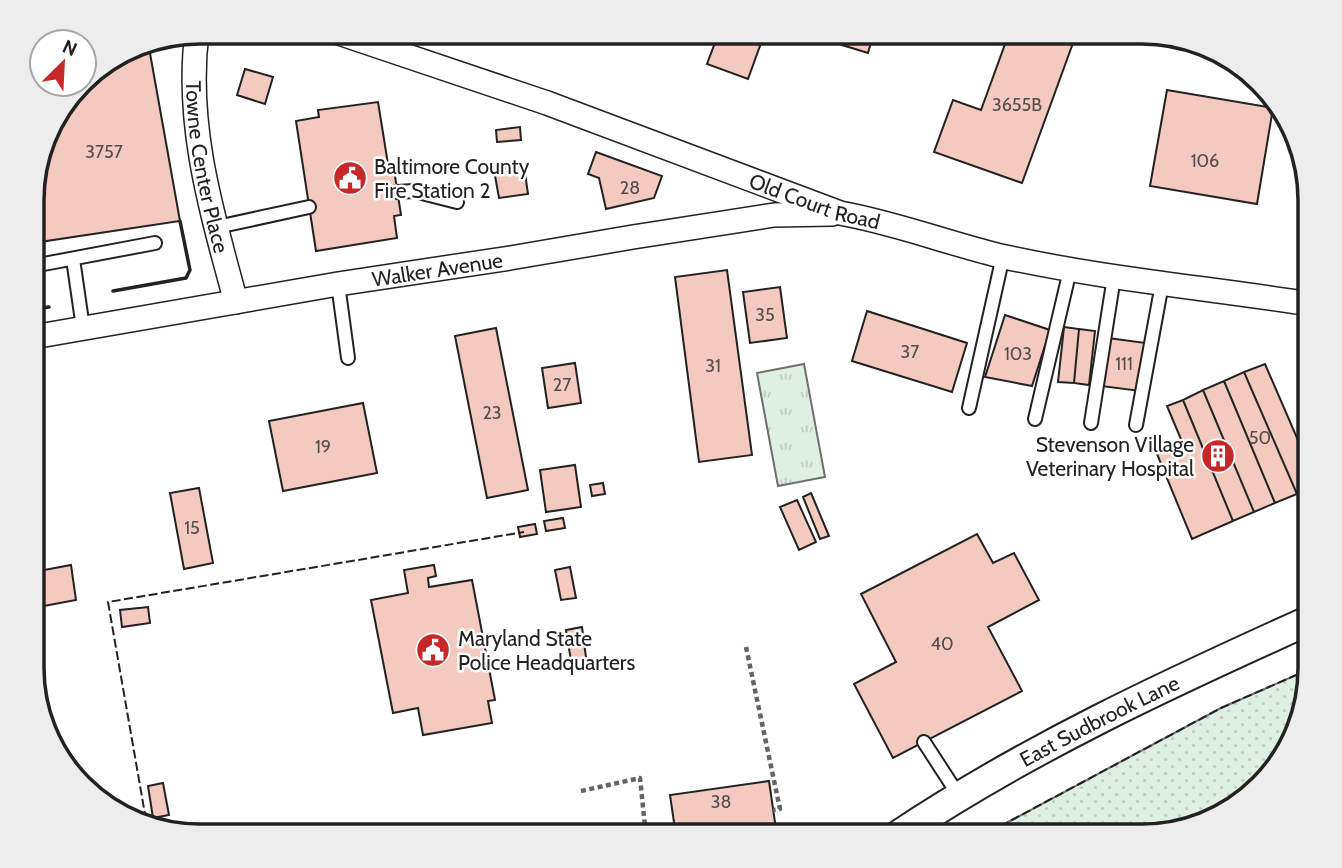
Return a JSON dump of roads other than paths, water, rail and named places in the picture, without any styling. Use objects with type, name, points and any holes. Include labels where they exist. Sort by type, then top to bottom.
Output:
[{"type":"street","name":"Towne Center Place","points":[[195,44],[192,67],[193,103],[204,178],[236,302]]},
{"type":"street","name":"Old Court Road","points":[[372,44],[547,103],[840,214],[864,218],[1003,256],[1070,270],[1298,304]]},
{"type":"street","name":"Walker Avenue","points":[[44,335],[338,284],[774,215],[840,214]]},
{"type":"street","name":"East Sudbrook Lane","points":[[916,824],[1031,754],[1109,714],[1298,626]]},
{"type":"lane","points":[[397,192],[414,191],[457,202]]},
{"type":"lane","points":[[217,227],[309,207]]},
{"type":"lane","points":[[44,264],[155,243]]},
{"type":"lane","points":[[969,408],[1003,256]]},
{"type":"lane","points":[[73,259],[83,328]]},
{"type":"lane","points":[[1035,419],[1070,270]]},
{"type":"lane","points":[[1091,423],[1114,277]]},
{"type":"lane","points":[[338,284],[348,358]]},
{"type":"lane","points":[[1136,425],[1162,284]]},
{"type":"lane","points":[[925,742],[959,796]]},
{"type":"place","name":"Baltimore County Fire Station 2","points":[[350,178]]},
{"type":"place","name":"Stevenson Village Veterinary Hospital","points":[[1218,456]]},
{"type":"place","name":"Maryland State Police Headquarters","points":[[433,650]]}]
